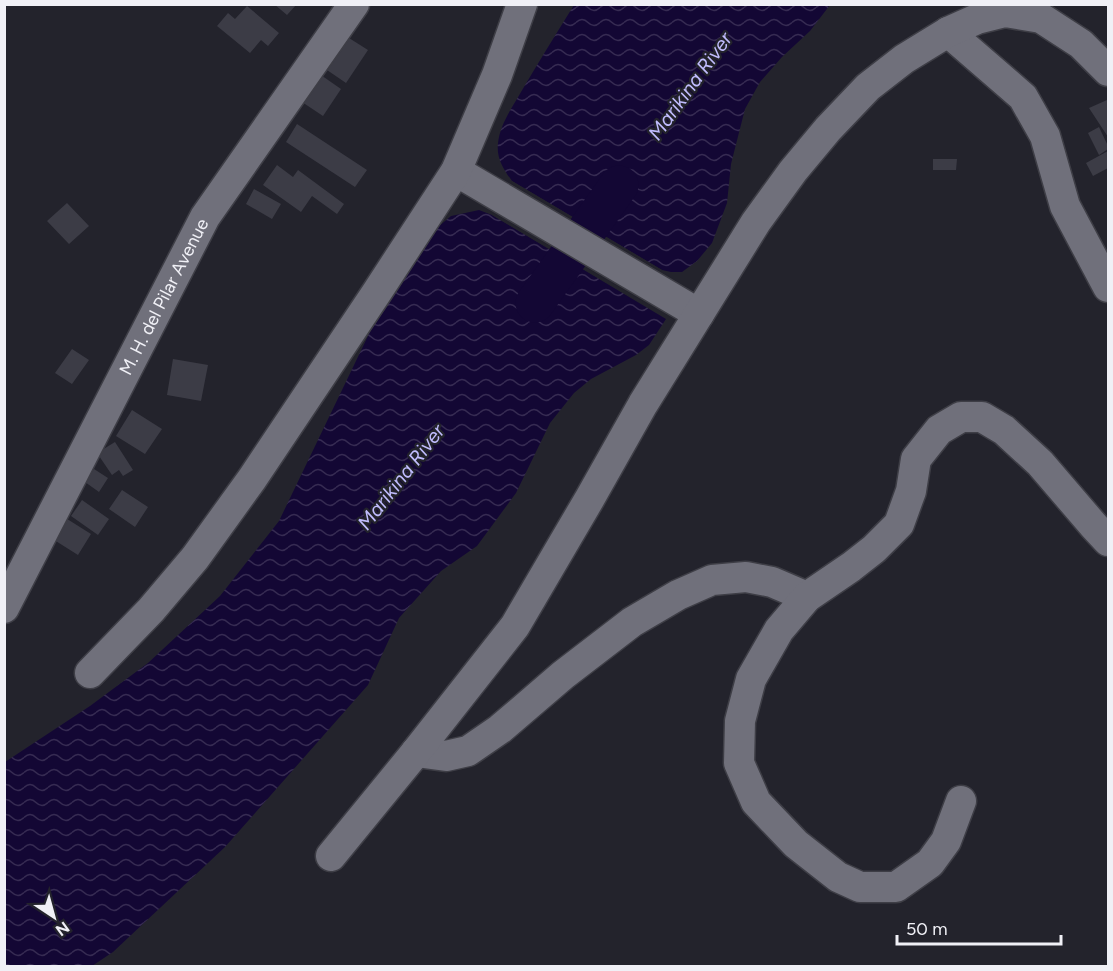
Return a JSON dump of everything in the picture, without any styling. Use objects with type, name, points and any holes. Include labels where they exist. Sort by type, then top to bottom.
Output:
[{"type":"street","name":"M. H. del Pilar Avenue","points":[[4,608],[205,217],[354,4]]},
{"type":"street","points":[[90,672],[151,610],[195,558],[258,470],[456,171],[497,75],[522,4]]},
{"type":"street","points":[[331,856],[515,626],[643,404],[756,222],[793,171],[828,129],[868,87],[904,59],[948,32],[977,19],[1005,12],[1041,18],[1081,44],[1108,71]]},
{"type":"street","points":[[948,32],[1023,97],[1045,136],[1065,206],[1108,287]]},
{"type":"street","points":[[456,171],[699,315]]},
{"type":"street","points":[[961,801],[946,841],[930,863],[896,887],[860,887],[838,877],[796,844],[756,802],[739,763],[740,721],[751,679],[779,630],[807,597],[874,549],[899,524],[911,491],[916,459],[939,430],[961,417],[982,417],[1004,430],[1040,463],[1108,541]]},
{"type":"street","points":[[416,752],[446,756],[468,751],[500,729],[563,675],[632,622],[678,595],[712,580],[746,578],[772,582],[807,597]]},
{"type":"water","points":[[574,5],[830,5],[810,31],[760,82],[745,109],[731,164],[727,203],[712,243],[697,261],[682,272],[662,270],[512,181],[501,164],[498,143],[504,123]]},
{"type":"water","points":[[479,210],[492,215],[666,319],[649,345],[636,355],[591,379],[574,393],[550,423],[516,493],[477,546],[441,571],[399,618],[368,685],[225,847],[113,952],[92,966],[5,966],[5,762],[90,706],[148,663],[220,596],[279,521],[393,284],[425,238],[451,216]]},
{"type":"pier","points":[[512,181],[662,270],[660,273],[511,184]]},
{"type":"pier","points":[[494,212],[643,301],[642,304],[492,215]]},
{"type":"building","points":[[274,4],[297,4],[287,15]]},
{"type":"building","points":[[247,6],[279,33],[268,46],[261,40],[250,53],[217,26],[228,13],[235,19]]},
{"type":"building","points":[[349,38],[368,50],[346,83],[327,70]]},
{"type":"building","points":[[318,73],[341,89],[323,116],[299,100]]},
{"type":"building","points":[[1107,100],[1108,102],[1108,137],[1089,108]]},
{"type":"building","points":[[297,124],[367,170],[355,187],[286,142]]},
{"type":"building","points":[[1099,127],[1108,149],[1099,155],[1088,133]]},
{"type":"building","points":[[1108,151],[1108,168],[1093,176],[1086,163]]},
{"type":"building","points":[[933,159],[957,159],[956,170],[933,170]]},
{"type":"building","points":[[277,165],[293,177],[298,170],[344,204],[337,214],[312,196],[301,212],[263,185]]},
{"type":"building","points":[[254,189],[281,204],[272,219],[246,204]]},
{"type":"building","points":[[67,203],[89,226],[69,244],[47,221]]},
{"type":"building","points":[[72,349],[89,360],[72,384],[55,373]]},
{"type":"building","points":[[173,359],[208,365],[201,401],[167,395]]},
{"type":"building","points":[[132,410],[162,429],[145,454],[116,436]]},
{"type":"building","points":[[115,442],[133,470],[123,476],[119,470],[112,475],[97,453]]},
{"type":"building","points":[[94,469],[108,478],[99,492],[85,482]]},
{"type":"building","points":[[122,490],[148,507],[135,527],[109,509]]},
{"type":"building","points":[[82,500],[109,519],[98,535],[71,516]]},
{"type":"building","points":[[64,517],[91,534],[78,555],[51,538]]},
{"type":"waterway","name":"Marikina River","points":[[535,303],[619,185]]}]
